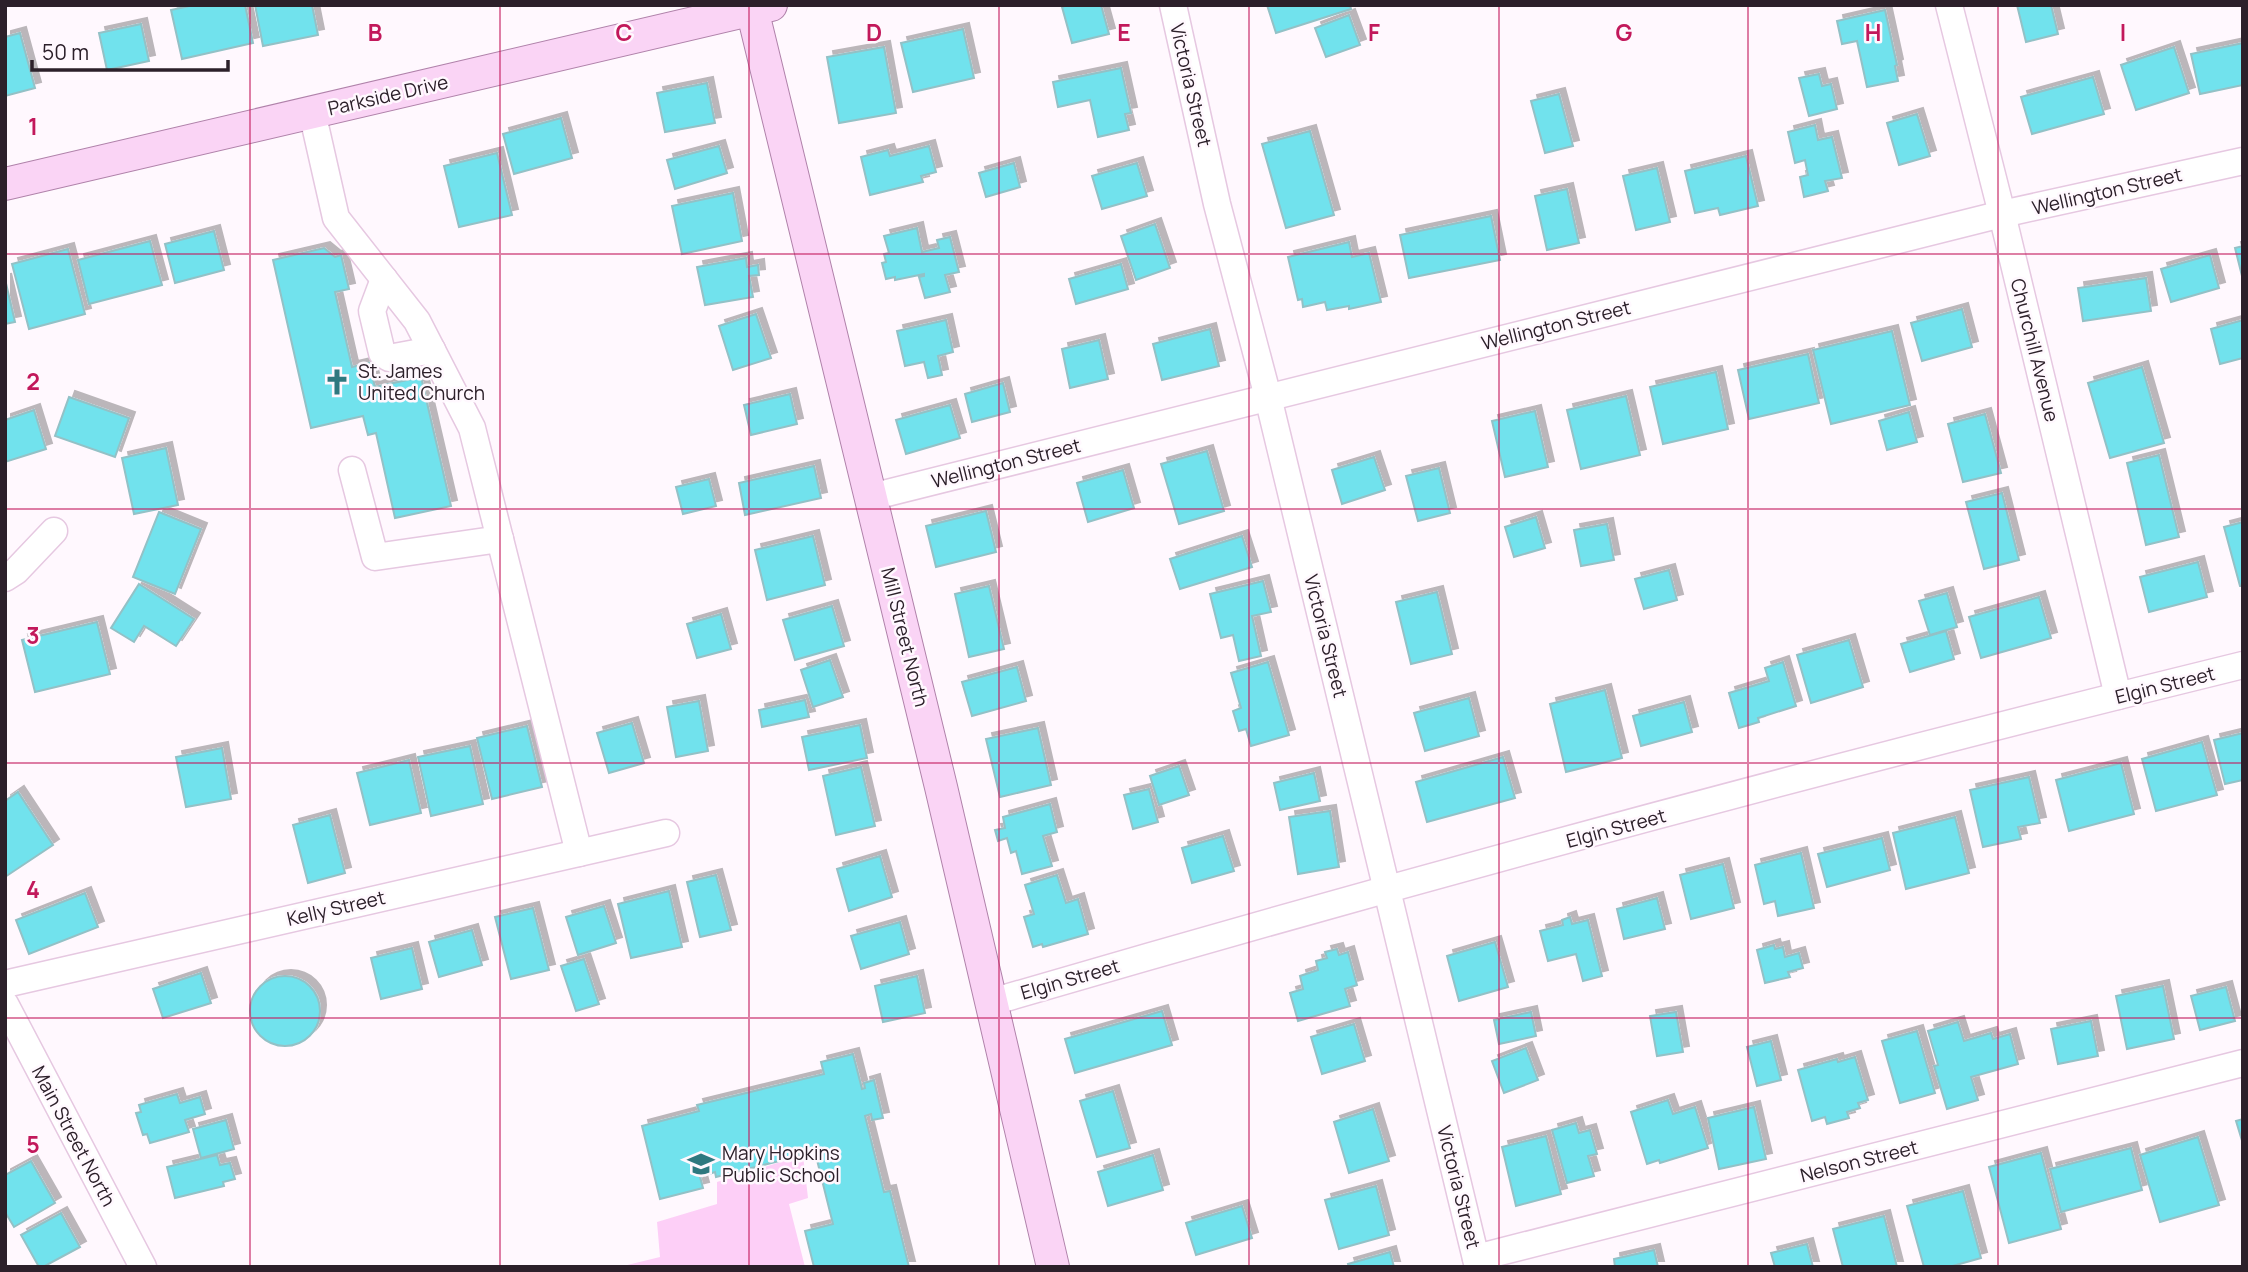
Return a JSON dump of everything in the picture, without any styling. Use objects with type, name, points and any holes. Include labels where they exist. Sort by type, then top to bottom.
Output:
[{"type":"main road","name":"Parkside Drive","points":[[5,184],[762,7]]},
{"type":"main road","name":"Mill Street North","points":[[762,7],[871,497],[1053,1267]]},
{"type":"street","name":"Victoria Street","points":[[1173,5],[1217,204],[1268,397],[1477,1263]]},
{"type":"street","name":"Churchill Avenue","points":[[1949,5],[2118,696]]},
{"type":"street","points":[[312,112],[336,218],[417,321],[472,428],[579,853]]},
{"type":"street","name":"Wellington Street","points":[[871,497],[2002,214],[2243,160]]},
{"type":"street","points":[[384,279],[372,311],[382,353],[389,358],[432,350]]},
{"type":"street","points":[[352,470],[375,557],[500,539]]},
{"type":"street","points":[[5,578],[16,571],[54,531]]},
{"type":"street","name":"Elgin Street","points":[[992,1002],[1387,888],[2243,665]]},
{"type":"street","name":"Kelly Street","points":[[5,984],[666,833]]},
{"type":"street","name":"Main Street North","points":[[5,1004],[143,1267]]},
{"type":"street","name":"Nelson Street","points":[[1477,1263],[2243,1063]]},
{"type":"shaded area","points":[[803,1155],[808,1198],[789,1204],[805,1267],[619,1267],[660,1257],[657,1222],[717,1204],[717,1182]]},
{"type":"building","points":[[194,5],[245,5],[253,43],[182,59],[171,10]]},
{"type":"building","points":[[255,5],[312,5],[318,35],[263,46]]},
{"type":"building","points":[[1101,5],[1109,34],[1072,43],[1062,7]]},
{"type":"building","points":[[1267,5],[1350,5],[1351,9],[1276,33]]},
{"type":"building","points":[[2017,5],[2051,5],[2058,34],[2026,42]]},
{"type":"building","points":[[1885,10],[1898,81],[1867,87],[1857,41],[1842,44],[1837,21]]},
{"type":"building","points":[[1349,15],[1360,45],[1326,57],[1315,28]]},
{"type":"building","points":[[141,24],[149,61],[107,70],[99,33]]},
{"type":"building","points":[[963,29],[974,78],[913,92],[901,43]]},
{"type":"building","points":[[20,33],[35,88],[5,96],[5,37]]},
{"type":"building","points":[[2243,43],[2243,85],[2200,94],[2191,54]]},
{"type":"building","points":[[884,47],[896,113],[839,123],[827,57]]},
{"type":"building","points":[[2174,47],[2189,93],[2136,110],[2121,65]]},
{"type":"building","points":[[1121,68],[1131,113],[1125,114],[1129,130],[1098,137],[1090,100],[1058,107],[1053,82]]},
{"type":"building","points":[[1819,74],[1822,86],[1831,84],[1837,109],[1809,116],[1799,78]]},
{"type":"building","points":[[2093,77],[2104,114],[2032,134],[2021,97]]},
{"type":"building","points":[[707,83],[715,123],[665,132],[657,93]]},
{"type":"building","points":[[1559,94],[1573,146],[1545,153],[1531,101]]},
{"type":"building","points":[[1917,114],[1930,156],[1899,165],[1887,123]]},
{"type":"building","points":[[561,118],[572,158],[514,174],[503,134]]},
{"type":"building","points":[[1815,125],[1818,140],[1832,137],[1842,178],[1825,181],[1828,191],[1804,197],[1800,177],[1808,175],[1805,160],[1795,163],[1788,132]]},
{"type":"building","points":[[1310,131],[1334,215],[1286,228],[1262,144]]},
{"type":"building","points":[[719,146],[727,173],[675,189],[667,160]]},
{"type":"building","points":[[929,146],[936,172],[921,176],[923,182],[870,195],[861,157],[888,150],[890,156]]},
{"type":"building","points":[[497,153],[512,215],[459,227],[444,166]]},
{"type":"building","points":[[1746,156],[1758,206],[1720,215],[1718,208],[1695,213],[1685,171]]},
{"type":"building","points":[[1014,163],[1020,187],[986,197],[979,173]]},
{"type":"building","points":[[1137,163],[1147,196],[1102,209],[1092,176]]},
{"type":"building","points":[[1657,168],[1670,222],[1636,230],[1623,176]]},
{"type":"building","points":[[1567,189],[1579,243],[1547,250],[1535,196]]},
{"type":"building","points":[[733,193],[742,241],[682,254],[672,206]]},
{"type":"building","points":[[1491,216],[1500,260],[1409,278],[1400,235]]},
{"type":"building","points":[[1155,224],[1170,268],[1136,280],[1121,236]]},
{"type":"building","points":[[917,228],[922,252],[939,248],[937,240],[950,237],[959,272],[945,275],[950,292],[925,298],[919,277],[924,274],[895,280],[895,277],[886,279],[882,263],[886,262],[884,254],[889,253],[884,236]]},
{"type":"building","points":[[214,231],[224,270],[175,283],[165,244]]},
{"type":"building","points":[[150,241],[162,285],[89,304],[78,260]]},
{"type":"building","points":[[1349,242],[1352,257],[1369,253],[1381,302],[1349,309],[1349,306],[1327,310],[1325,302],[1303,307],[1302,299],[1298,300],[1288,257]]},
{"type":"building","points":[[2243,246],[2243,280],[2235,248]]},
{"type":"building","name":"St. James United Church","points":[[324,248],[335,257],[341,255],[349,289],[335,292],[352,367],[369,363],[375,387],[421,377],[451,506],[395,518],[376,433],[368,435],[363,416],[311,428],[273,260]]},
{"type":"building","points":[[68,249],[85,314],[29,329],[12,264]]},
{"type":"building","points":[[2210,255],[2219,288],[2171,302],[2161,269]]},
{"type":"building","points":[[746,258],[747,267],[758,265],[759,275],[749,276],[753,297],[705,305],[697,267]]},
{"type":"building","points":[[1121,264],[1128,289],[1076,304],[1069,279]]},
{"type":"building","points":[[2146,278],[2151,311],[2083,321],[2078,288]]},
{"type":"building","points":[[5,279],[15,322],[5,324]]},
{"type":"building","points":[[1962,309],[1972,347],[1922,361],[1911,323]]},
{"type":"building","points":[[756,314],[771,358],[733,370],[719,326]]},
{"type":"building","points":[[946,320],[953,352],[938,356],[942,375],[928,378],[924,362],[905,366],[897,331]]},
{"type":"building","points":[[2243,320],[2243,358],[2220,364],[2211,329]]},
{"type":"building","points":[[1210,329],[1219,366],[1162,380],[1153,344]]},
{"type":"building","points":[[1892,331],[1910,405],[1831,424],[1813,350]]},
{"type":"building","points":[[1099,340],[1108,379],[1070,388],[1062,349]]},
{"type":"building","points":[[1808,354],[1819,403],[1749,419],[1738,370]]},
{"type":"building","points":[[2142,367],[2164,443],[2110,458],[2088,383]]},
{"type":"building","points":[[1716,372],[1728,429],[1663,444],[1650,387]]},
{"type":"building","points":[[1003,383],[1010,412],[972,422],[965,394]]},
{"type":"building","points":[[790,394],[797,424],[751,435],[744,405]]},
{"type":"building","points":[[1626,396],[1640,455],[1581,469],[1567,410]]},
{"type":"building","points":[[69,397],[129,418],[115,457],[55,436]]},
{"type":"building","points":[[950,405],[960,438],[906,454],[896,420]]},
{"type":"building","points":[[34,410],[46,449],[5,462],[5,420]]},
{"type":"building","points":[[1535,411],[1548,467],[1505,477],[1492,421]]},
{"type":"building","points":[[1909,412],[1917,442],[1887,450],[1879,421]]},
{"type":"building","points":[[1985,414],[2001,473],[1963,482],[1948,424]]},
{"type":"building","points":[[166,448],[178,505],[134,514],[122,458]]},
{"type":"building","points":[[1207,451],[1224,511],[1179,524],[1161,464]]},
{"type":"building","points":[[2159,455],[2179,537],[2146,545],[2127,463]]},
{"type":"building","points":[[1374,457],[1385,490],[1342,504],[1332,470]]},
{"type":"building","points":[[814,466],[821,498],[745,515],[739,483]]},
{"type":"building","points":[[1439,468],[1450,513],[1418,521],[1406,476]]},
{"type":"building","points":[[1123,470],[1134,508],[1088,522],[1077,483]]},
{"type":"building","points":[[709,479],[716,506],[683,514],[676,487]]},
{"type":"building","points":[[2002,493],[2019,560],[1984,569],[1966,502]]},
{"type":"building","points":[[986,511],[996,552],[936,567],[926,526]]},
{"type":"building","points":[[159,512],[201,529],[175,594],[133,577]]},
{"type":"building","points":[[1536,517],[1545,548],[1514,557],[1505,527]]},
{"type":"building","points":[[2243,522],[2243,586],[2240,586],[2224,527]]},
{"type":"building","points":[[1607,524],[1614,560],[1581,566],[1574,530]]},
{"type":"building","points":[[813,536],[825,585],[767,600],[755,550]]},
{"type":"building","points":[[1242,536],[1252,567],[1180,589],[1170,559]]},
{"type":"building","points":[[2198,562],[2207,597],[2149,612],[2140,577]]},
{"type":"building","points":[[1669,570],[1677,600],[1644,609],[1635,579]]},
{"type":"building","points":[[1263,581],[1271,612],[1252,616],[1261,656],[1239,661],[1233,635],[1221,638],[1210,594]]},
{"type":"building","points":[[139,584],[194,619],[176,646],[144,626],[134,642],[111,628]]},
{"type":"building","points":[[989,586],[1004,649],[969,657],[955,594]]},
{"type":"building","points":[[1437,592],[1452,654],[1411,664],[1396,602]]},
{"type":"building","points":[[1947,593],[1957,627],[1930,635],[1919,601]]},
{"type":"building","points":[[2039,597],[2051,638],[1981,658],[1969,617]]},
{"type":"building","points":[[832,606],[844,646],[795,660],[783,620]]},
{"type":"building","points":[[721,614],[731,649],[697,658],[687,624]]},
{"type":"building","points":[[97,622],[110,674],[35,692],[22,640]]},
{"type":"building","points":[[1946,631],[1954,659],[1910,672],[1901,644]]},
{"type":"building","points":[[1849,640],[1863,687],[1811,703],[1797,655]]},
{"type":"building","points":[[830,660],[843,697],[813,707],[801,670]]},
{"type":"building","points":[[1268,662],[1289,735],[1251,746],[1246,729],[1239,731],[1233,711],[1241,708],[1231,673]]},
{"type":"building","points":[[1783,662],[1796,706],[1758,718],[1759,722],[1739,728],[1729,693],[1769,681],[1765,668]]},
{"type":"building","points":[[1017,667],[1026,701],[972,716],[962,682]]},
{"type":"building","points":[[1605,690],[1622,758],[1566,772],[1550,704]]},
{"type":"building","points":[[1469,698],[1479,736],[1425,751],[1414,713]]},
{"type":"building","points":[[805,700],[809,717],[762,727],[759,710]]},
{"type":"building","points":[[699,701],[708,751],[676,757],[667,707]]},
{"type":"building","points":[[1684,702],[1692,732],[1641,746],[1633,716]]},
{"type":"building","points":[[632,723],[644,763],[609,773],[597,733]]},
{"type":"building","points":[[860,725],[867,758],[809,770],[802,737]]},
{"type":"building","points":[[527,726],[542,787],[492,799],[477,738]]},
{"type":"building","points":[[1038,728],[1051,785],[1000,797],[986,739]]},
{"type":"building","points":[[2243,733],[2243,780],[2225,784],[2214,740]]},
{"type":"building","points":[[2202,742],[2217,795],[2156,811],[2142,759]]},
{"type":"building","points":[[470,746],[483,804],[431,816],[418,757]]},
{"type":"building","points":[[222,748],[231,799],[186,807],[176,757]]},
{"type":"building","points":[[1503,757],[1515,798],[1427,822],[1416,782]]},
{"type":"building","points":[[409,760],[421,813],[370,825],[357,773]]},
{"type":"building","points":[[2121,763],[2134,814],[2069,831],[2056,780]]},
{"type":"building","points":[[1179,766],[1189,795],[1159,805],[1150,776]]},
{"type":"building","points":[[861,767],[875,826],[836,835],[823,776]]},
{"type":"building","points":[[1314,773],[1320,801],[1280,810],[1274,783]]},
{"type":"building","points":[[2029,777],[2040,823],[2018,827],[2021,839],[1983,847],[1970,790]]},
{"type":"building","points":[[1149,789],[1158,822],[1133,829],[1124,795]]},
{"type":"building","points":[[18,792],[53,845],[5,877],[5,801]]},
{"type":"building","points":[[1050,804],[1057,832],[1043,836],[1052,866],[1022,874],[1016,851],[1011,853],[1007,838],[998,841],[995,830],[1005,828],[1003,817]]},
{"type":"building","points":[[1330,811],[1339,867],[1298,874],[1289,817]]},
{"type":"building","points":[[330,815],[345,873],[308,883],[293,825]]},
{"type":"building","points":[[1955,817],[1969,873],[1906,889],[1893,833]]},
{"type":"building","points":[[1223,836],[1234,871],[1192,883],[1182,848]]},
{"type":"building","points":[[1882,838],[1890,870],[1827,887],[1818,854]]},
{"type":"building","points":[[1801,853],[1814,908],[1778,916],[1775,901],[1764,904],[1755,865]]},
{"type":"building","points":[[880,856],[892,897],[849,911],[837,869]]},
{"type":"building","points":[[1723,864],[1734,908],[1691,919],[1680,875]]},
{"type":"building","points":[[716,875],[731,930],[700,937],[687,882]]},
{"type":"building","points":[[1057,875],[1066,903],[1078,899],[1088,934],[1043,947],[1042,944],[1033,947],[1024,917],[1034,914],[1025,885]]},
{"type":"building","points":[[669,891],[682,947],[631,958],[618,904]]},
{"type":"building","points":[[85,893],[98,927],[29,954],[16,920]]},
{"type":"building","points":[[1657,898],[1665,929],[1624,939],[1617,909]]},
{"type":"building","points":[[604,906],[616,943],[578,955],[566,917]]},
{"type":"building","points":[[533,908],[549,970],[511,979],[495,917]]},
{"type":"building","points":[[1570,917],[1572,924],[1588,920],[1602,976],[1583,981],[1576,954],[1548,961],[1540,931],[1563,925],[1562,920]]},
{"type":"building","points":[[900,922],[909,954],[861,969],[851,936]]},
{"type":"building","points":[[472,930],[482,965],[439,977],[429,942]]},
{"type":"building","points":[[1495,942],[1508,987],[1459,1001],[1447,956]]},
{"type":"building","points":[[1774,945],[1775,949],[1783,947],[1785,957],[1799,953],[1803,968],[1788,972],[1790,977],[1765,983],[1757,950]]},
{"type":"building","points":[[412,948],[422,989],[381,999],[371,958]]},
{"type":"building","points":[[1337,949],[1339,955],[1348,952],[1357,985],[1345,989],[1350,1006],[1298,1021],[1290,993],[1303,989],[1300,976],[1318,970],[1316,961],[1327,958],[1325,952]]},
{"type":"building","points":[[584,959],[599,1004],[576,1011],[561,966]]},
{"type":"building","points":[[201,973],[211,1003],[163,1018],[153,989]]},
{"type":"building","points":[[285,976],[310,986],[320,1011],[310,1036],[285,1046],[260,1036],[250,1011],[260,986]]},
{"type":"building","points":[[917,976],[925,1013],[883,1022],[875,986]]},
{"type":"building","points":[[2163,986],[2174,1039],[2127,1049],[2116,996]]},
{"type":"building","points":[[2226,987],[2235,1021],[2200,1030],[2191,996]]},
{"type":"building","points":[[1162,1011],[1172,1045],[1075,1073],[1065,1039]]},
{"type":"building","points":[[1531,1012],[1536,1036],[1499,1044],[1494,1020]]},
{"type":"building","points":[[1676,1012],[1683,1052],[1657,1056],[1650,1016]]},
{"type":"building","points":[[2091,1021],[2098,1056],[2058,1064],[2051,1029]]},
{"type":"building","points":[[1958,1022],[1964,1041],[1991,1033],[1993,1039],[2010,1034],[2018,1064],[1971,1077],[1978,1100],[1947,1109],[1934,1066],[1938,1065],[1928,1031]]},
{"type":"building","points":[[1354,1024],[1365,1061],[1322,1074],[1311,1037]]},
{"type":"building","points":[[1917,1031],[1935,1093],[1900,1103],[1882,1041]]},
{"type":"building","points":[[1771,1041],[1781,1080],[1757,1086],[1747,1047]]},
{"type":"building","points":[[1526,1048],[1538,1080],[1504,1093],[1492,1061]]},
{"type":"building","points":[[853,1054],[862,1089],[865,1088],[864,1083],[874,1080],[883,1118],[872,1120],[871,1114],[865,1116],[884,1192],[890,1191],[909,1267],[814,1267],[805,1231],[833,1224],[814,1148],[798,1152],[799,1156],[716,1177],[715,1172],[700,1177],[703,1188],[660,1199],[642,1126],[699,1111],[697,1105],[824,1074],[821,1062]]},
{"type":"building","points":[[1855,1057],[1868,1100],[1858,1103],[1860,1108],[1847,1112],[1849,1118],[1827,1124],[1825,1117],[1812,1121],[1798,1070]]},
{"type":"building","points":[[1113,1091],[1130,1148],[1097,1157],[1080,1101]]},
{"type":"building","points":[[177,1094],[180,1103],[200,1097],[205,1114],[185,1120],[189,1132],[150,1143],[147,1134],[143,1135],[136,1113],[141,1112],[139,1105]]},
{"type":"building","points":[[1668,1100],[1673,1114],[1695,1107],[1708,1148],[1660,1163],[1659,1160],[1647,1164],[1631,1112]]},
{"type":"building","points":[[1754,1107],[1766,1159],[1719,1169],[1708,1118]]},
{"type":"building","points":[[1373,1109],[1389,1161],[1349,1173],[1334,1122]]},
{"type":"building","points":[[2243,1119],[2243,1144],[2236,1121]]},
{"type":"building","points":[[226,1120],[234,1149],[201,1158],[193,1129]]},
{"type":"building","points":[[1576,1123],[1579,1133],[1590,1130],[1597,1154],[1588,1156],[1594,1176],[1567,1183],[1552,1130]]},
{"type":"building","points":[[1546,1136],[1561,1194],[1516,1206],[1502,1147]]},
{"type":"building","points":[[2198,1137],[2219,1205],[2160,1222],[2140,1155]]},
{"type":"building","points":[[2131,1148],[2142,1190],[2061,1212],[2050,1169]]},
{"type":"building","points":[[2041,1153],[2061,1229],[2009,1243],[1989,1167]]},
{"type":"building","points":[[217,1155],[220,1165],[230,1163],[235,1179],[223,1182],[224,1186],[175,1198],[167,1167]]},
{"type":"building","points":[[1153,1155],[1163,1190],[1108,1206],[1098,1172]]},
{"type":"building","points":[[31,1161],[55,1203],[14,1227],[5,1212],[5,1175]]},
{"type":"building","points":[[1376,1186],[1389,1235],[1339,1249],[1325,1200]]},
{"type":"building","points":[[1963,1191],[1981,1258],[1949,1267],[1924,1267],[1907,1206]]},
{"type":"building","points":[[1242,1206],[1252,1238],[1196,1255],[1186,1223]]},
{"type":"building","points":[[61,1213],[80,1247],[39,1267],[21,1235]]},
{"type":"building","points":[[1884,1216],[1897,1267],[1843,1267],[1833,1229]]},
{"type":"building","points":[[1807,1244],[1813,1267],[1775,1267],[1771,1253]]},
{"type":"building","points":[[1654,1250],[1658,1267],[1615,1267],[1614,1259]]},
{"type":"building","points":[[1390,1252],[1394,1267],[1349,1267],[1348,1264]]},
{"type":"place","name":"St. James United Church","points":[[337,382]]},
{"type":"place","name":"Mary Hopkins Public School","points":[[701,1164]]}]
